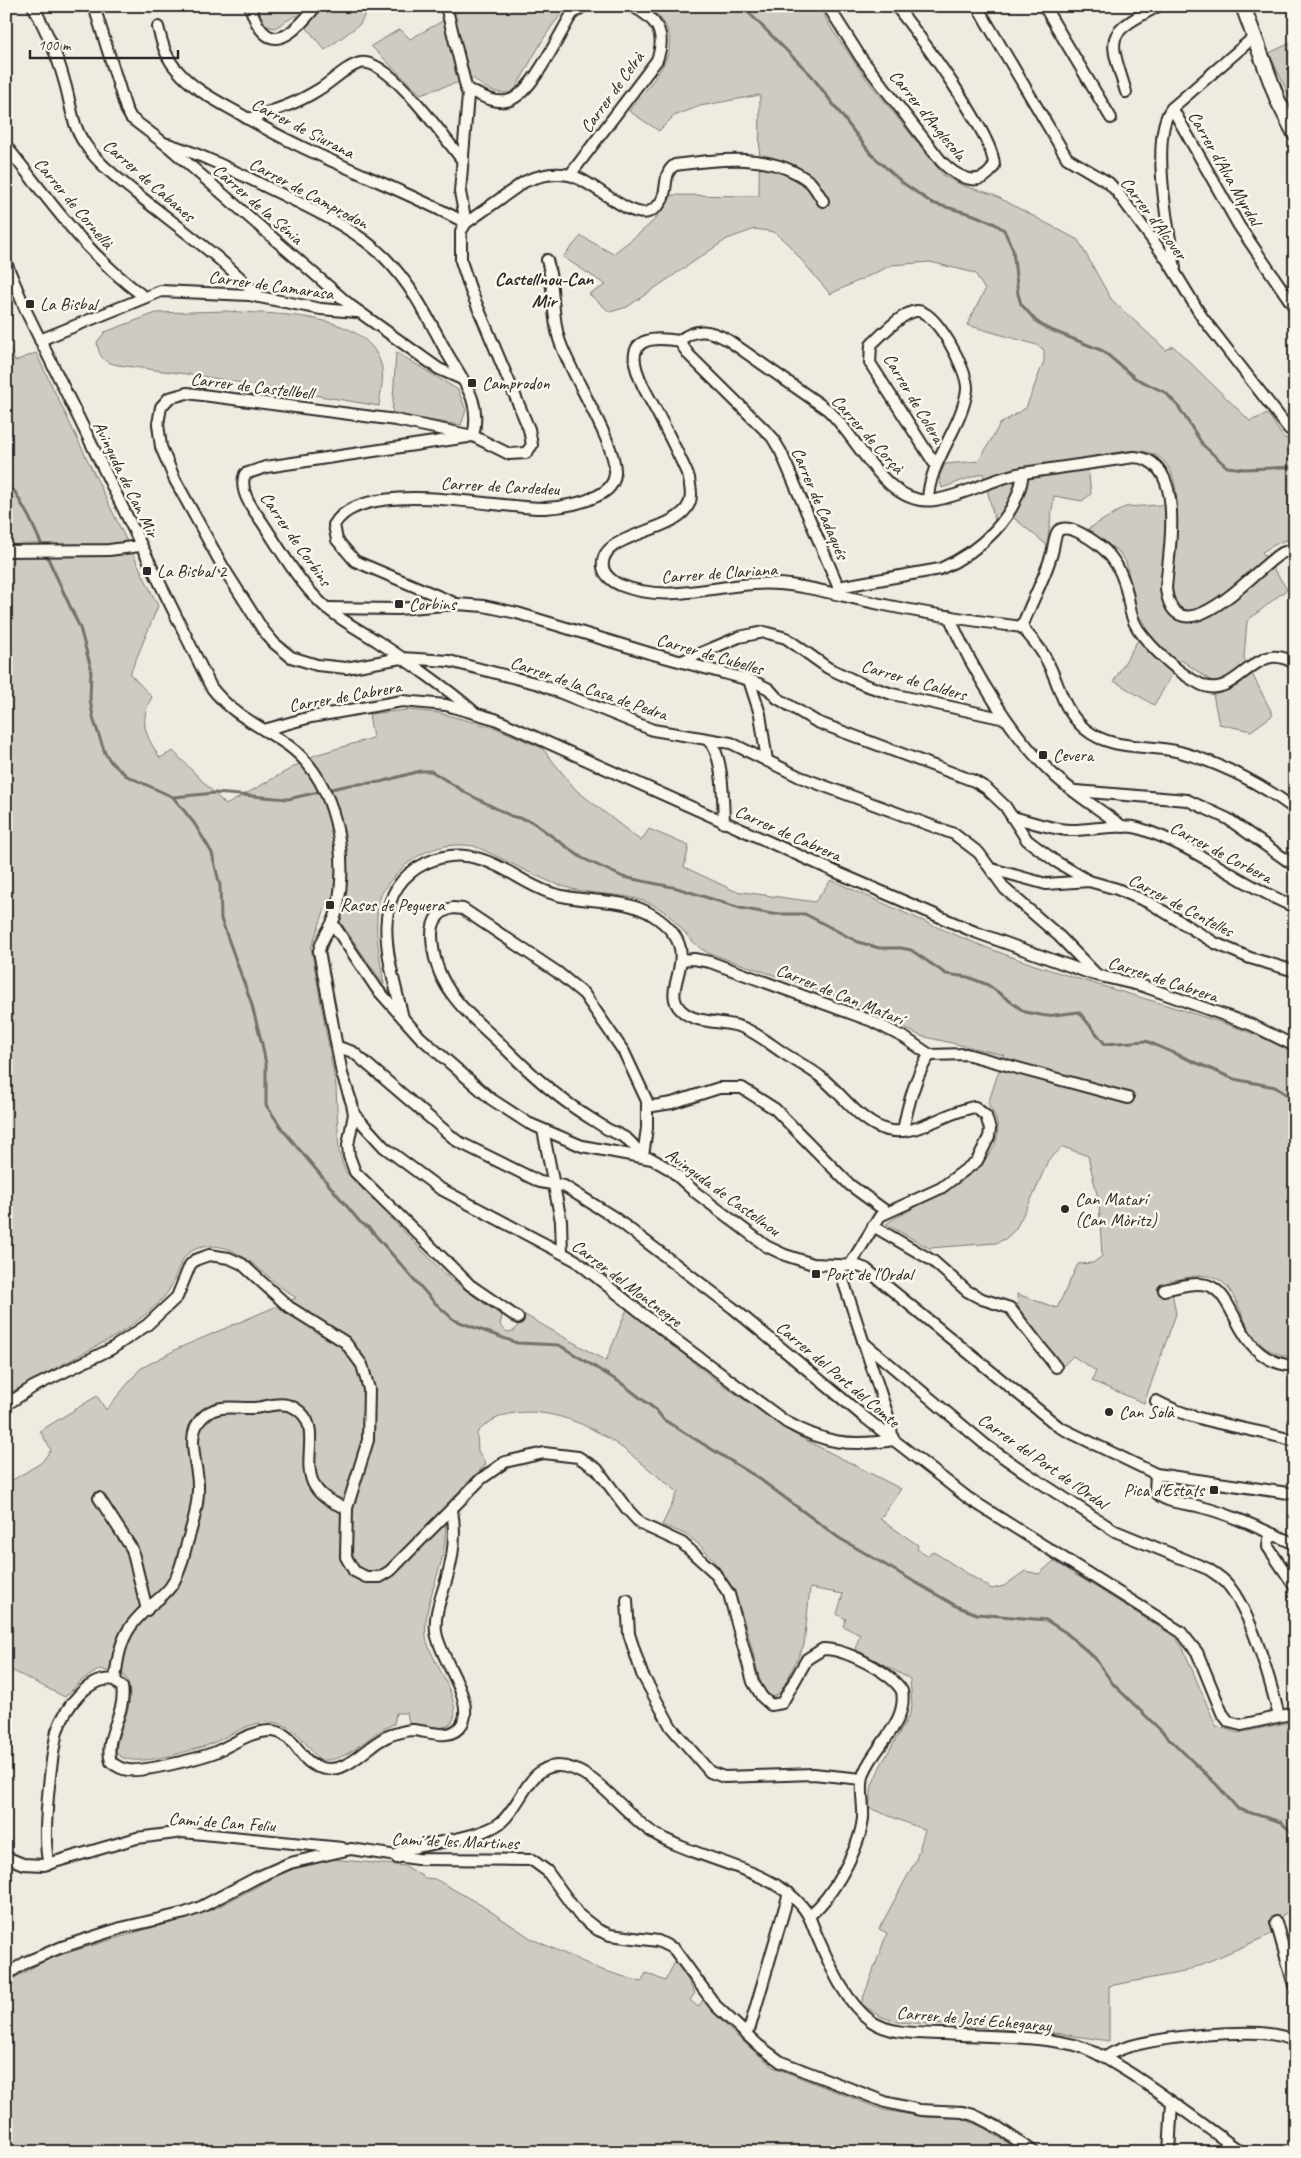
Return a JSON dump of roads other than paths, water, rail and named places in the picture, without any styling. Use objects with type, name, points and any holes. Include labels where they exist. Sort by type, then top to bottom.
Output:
[{"type":"street","name":"Carrer de Cabanes","points":[[33,6],[55,52],[65,82],[73,120],[79,134],[92,154],[112,173],[234,271],[259,296]]},
{"type":"street","name":"Carrer de la Sénia","points":[[94,6],[126,109],[131,118],[163,142],[358,312],[439,369],[462,379]]},
{"type":"street","points":[[250,6],[260,29],[272,39],[282,38],[291,34],[316,6]]},
{"type":"street","points":[[446,6],[466,89],[467,114],[460,192],[466,223],[528,180],[546,175],[570,175],[594,186],[624,206],[641,213],[647,212],[662,201],[666,194],[668,173],[674,165],[730,159],[764,162],[790,172],[812,183],[823,202]]},
{"type":"street","points":[[466,89],[499,101],[507,101],[519,96],[529,85],[572,14],[583,6]]},
{"type":"street","name":"Carrer de Celrà","points":[[570,175],[657,60],[662,44],[659,29],[647,14],[632,6]]},
{"type":"street","name":"Carrer d'Anglesola","points":[[828,6],[861,58],[941,160],[953,173],[961,177],[972,180],[981,178],[994,166],[990,144],[946,75],[896,6]]},
{"type":"street","name":"Carrer d'Alcover","points":[[977,6],[1067,158],[1109,183],[1118,193],[1177,277],[1202,317],[1289,429]]},
{"type":"street","points":[[1044,6],[1111,118]]},
{"type":"street","points":[[1126,92],[1114,50],[1115,36],[1124,24],[1158,6]]},
{"type":"street","points":[[1243,6],[1278,101],[1295,134]]},
{"type":"street","name":"Carrer de Siurana","points":[[158,27],[166,52],[178,72],[197,88],[248,119],[311,153],[466,223]]},
{"type":"street","name":"Carrer d'Alva Myrdal","points":[[1254,37],[1172,108],[1239,226],[1295,308]]},
{"type":"street","points":[[248,119],[292,104],[319,90],[353,66],[369,63],[378,67],[400,85],[463,161]]},
{"type":"street","points":[[1172,108],[1167,115],[1163,129],[1163,201],[1177,277]]},
{"type":"street","name":"Carrer de Camprodon","points":[[163,142],[218,162],[346,228],[370,245],[399,274],[413,294],[462,379],[477,411],[478,420],[473,436]]},
{"type":"street","name":"Carrer de Cornellà","points":[[6,146],[80,241],[121,280],[143,296]]},
{"type":"street","name":"Carrer de Castellbell","points":[[401,658],[346,668],[329,667],[291,657],[274,643],[263,630],[223,567],[176,480],[158,435],[161,407],[176,394],[206,394],[396,420],[473,436],[502,451],[515,455],[526,453],[532,445],[529,429],[471,290],[461,261],[461,231],[466,223]]},
{"type":"street","name":"Carrer de Cardedeu","points":[[457,604],[355,561],[337,540],[334,525],[343,514],[355,508],[368,503],[404,497],[545,508],[575,504],[592,499],[609,488],[613,482],[615,467],[602,430],[559,339],[547,260]]},
{"type":"street","name":"Avinguda de Can Mir","points":[[6,263],[40,340],[210,687],[237,715],[264,730],[302,757],[323,786],[334,813],[340,866],[338,909],[333,924],[323,938],[320,951],[342,1074],[354,1114]]},
{"type":"street","name":"Carrer de Camarasa","points":[[40,340],[143,296],[160,291],[218,292],[259,296],[321,309],[358,312]]},
{"type":"street","name":"Carrer de Colera","points":[[928,500],[928,486],[956,424],[965,399],[967,380],[964,370],[938,326],[929,315],[923,311],[916,311],[900,319],[871,345],[870,363],[936,466]]},
{"type":"street","name":"Carrer de Corçà","points":[[679,341],[687,335],[701,331],[710,331],[728,340],[810,396],[838,420],[874,469],[886,482],[906,495],[928,500],[948,496],[1003,476],[1024,473]]},
{"type":"street","name":"Carrer de Clariana","points":[[679,341],[657,338],[649,339],[636,350],[634,358],[639,380],[688,478],[692,495],[690,504],[675,520],[613,546],[603,557],[604,572],[616,583],[637,591],[655,594],[676,594],[771,583],[785,584],[840,591],[949,616],[1022,627]]},
{"type":"street","name":"Carrer de Cadaqués","points":[[679,341],[689,354],[772,437],[781,452],[840,591]]},
{"type":"street","name":"Carrer de Corbins","points":[[473,436],[266,467],[245,474],[242,485],[249,501],[301,580],[327,608],[348,624],[451,691],[476,714]]},
{"type":"street","points":[[840,591],[940,569],[952,564],[983,542],[1001,523],[1016,502],[1024,473],[1134,457],[1151,462],[1158,467],[1166,480],[1170,498],[1166,589],[1168,601],[1174,611],[1184,616],[1203,614],[1278,555],[1295,549]]},
{"type":"street","points":[[1295,664],[1282,657],[1271,656],[1252,666],[1224,686],[1208,688],[1199,684],[1169,660],[1133,622],[1124,580],[1114,559],[1091,539],[1068,529],[1061,529],[1056,533],[1049,563],[1022,627],[1047,661],[1068,711],[1077,722],[1096,737],[1112,743],[1167,750],[1190,756],[1248,780],[1295,809]]},
{"type":"street","points":[[6,551],[109,550],[140,546]]},
{"type":"street","name":"Carrer de Cubelles","points":[[327,608],[398,609],[457,604],[484,606],[517,613],[749,680],[769,689],[777,698],[817,722],[974,781],[996,797],[1013,817],[1027,840],[1070,872],[1088,881]]},
{"type":"street","points":[[949,616],[960,642],[1005,720],[1042,764],[1123,827]]},
{"type":"street","name":"Carrer de Calders","points":[[682,661],[740,637],[764,632],[786,638],[823,664],[862,684],[892,694],[1005,720]]},
{"type":"street","name":"Carrer de la Casa de Pedra","points":[[401,658],[449,661],[516,677],[571,696],[646,728],[708,740]]},
{"type":"street","points":[[749,680],[760,714],[767,761]]},
{"type":"street","name":"Carrer de Cabrera","points":[[264,730],[311,717],[402,701],[446,705],[476,714],[520,729],[724,823],[975,932],[1097,975],[1171,996],[1252,1025],[1295,1046]]},
{"type":"street","points":[[708,740],[731,743],[800,777],[943,829],[974,849],[992,869],[1005,888],[1059,936],[1097,975]]},
{"type":"street","points":[[708,740],[715,751],[720,771],[724,823]]},
{"type":"street","points":[[1073,790],[1187,800],[1228,819],[1295,866]]},
{"type":"street","name":"Carrer de Corbera","points":[[1013,817],[1059,829],[1136,828],[1172,840],[1208,859],[1260,892],[1295,906]]},
{"type":"street","points":[[404,1019],[387,943],[386,916],[389,902],[408,875],[421,866],[447,856],[463,855],[482,859],[552,894],[573,899],[618,903],[641,909],[654,916],[676,936],[682,951],[682,960],[674,990],[674,999],[680,1010],[694,1017],[731,1023],[751,1031],[821,1078],[865,1119],[882,1128],[903,1131],[927,1125],[956,1111],[976,1107],[986,1116],[990,1129],[989,1137],[977,1160],[960,1176],[924,1197],[880,1216],[850,1265]]},
{"type":"street","name":"Carrer de Centelles","points":[[992,869],[1015,877],[1046,884],[1088,881],[1134,895],[1215,944],[1250,958],[1295,971]]},
{"type":"street","points":[[462,909],[574,984],[584,994],[624,1052],[647,1101],[646,1144],[642,1156],[626,1139],[573,1106],[534,1078],[462,1008],[446,987],[434,953],[433,923],[438,915],[445,910],[462,909]]},
{"type":"street","name":"Avinguda de Castellnou","points":[[333,924],[377,989],[420,1037],[491,1099],[543,1130],[582,1146],[642,1156],[671,1170],[695,1192],[766,1246],[785,1255],[812,1264],[850,1265],[866,1269],[1059,1427],[1156,1474],[1295,1494]]},
{"type":"street","name":"Carrer de Can Matarí","points":[[682,960],[694,959],[710,962],[872,1021],[905,1038],[930,1055]]},
{"type":"street","name":"Carrer del Port del Comte","points":[[338,1047],[353,1052],[448,1136],[540,1182],[575,1192],[640,1237],[734,1308],[893,1440],[996,1517],[1181,1632],[1197,1652],[1222,1713],[1228,1722],[1241,1725],[1295,1713]]},
{"type":"street","points":[[903,1131],[907,1111],[924,1062],[930,1055],[966,1054],[1128,1098]]},
{"type":"street","points":[[647,1107],[672,1103],[719,1088],[732,1086],[742,1088],[775,1109],[850,1185],[887,1212]]},
{"type":"street","points":[[354,1114],[348,1145],[349,1156],[355,1172],[470,1285],[518,1318]]},
{"type":"street","name":"Carrer del Montnegre","points":[[354,1114],[384,1147],[439,1188],[575,1260],[676,1342],[786,1422],[805,1433],[831,1442],[861,1444],[893,1440]]},
{"type":"street","points":[[543,1130],[552,1184],[561,1221],[562,1252]]},
{"type":"street","points":[[873,1226],[933,1261],[967,1291],[982,1299],[1010,1308],[1056,1367]]},
{"type":"street","points":[[6,1405],[33,1387],[111,1349],[147,1325],[177,1297],[190,1264],[209,1255],[229,1258],[242,1264],[289,1307],[345,1342],[362,1365],[369,1389],[368,1440],[347,1508],[346,1551],[348,1562],[354,1571],[372,1578],[390,1571],[481,1480],[505,1462],[519,1457],[556,1453],[578,1457],[592,1464],[641,1524],[682,1543],[714,1572],[729,1594],[752,1682],[767,1702],[777,1705],[782,1703],[807,1659],[823,1649],[849,1655],[877,1670],[899,1685],[904,1698],[903,1709],[862,1779],[863,1817],[854,1850],[828,1895],[810,1915]]},
{"type":"street","points":[[838,1265],[889,1419],[893,1440]]},
{"type":"street","points":[[1164,1290],[1196,1284],[1212,1288],[1226,1303],[1245,1338],[1256,1349],[1286,1365],[1295,1366]]},
{"type":"street","name":"Carrer del Port de l'Ordal","points":[[863,1342],[987,1446],[1019,1468],[1115,1531],[1208,1569],[1221,1577],[1230,1587],[1248,1622],[1274,1696],[1279,1716]]},
{"type":"street","points":[[1156,1401],[1185,1415],[1267,1433],[1295,1442]]},
{"type":"street","points":[[115,1680],[122,1640],[132,1625],[166,1595],[179,1573],[198,1497],[193,1438],[200,1419],[212,1410],[227,1406],[254,1408],[275,1404],[288,1405],[299,1411],[304,1416],[310,1430],[308,1462],[315,1486],[329,1500],[347,1508]]},
{"type":"street","points":[[1156,1474],[1155,1491],[1163,1498],[1203,1507],[1295,1544]]},
{"type":"street","points":[[99,1498],[132,1548],[147,1610]]},
{"type":"street","points":[[49,1864],[46,1854],[47,1832],[57,1731],[66,1711],[80,1695],[102,1680],[115,1680],[120,1683],[123,1693],[111,1738],[109,1756],[111,1762],[116,1766],[129,1770],[187,1761],[214,1752],[248,1736],[268,1731],[282,1733],[288,1737],[310,1763],[318,1767],[335,1769],[352,1762],[374,1743],[400,1732],[412,1730],[447,1734],[455,1731],[464,1718],[465,1704],[440,1650],[435,1627],[437,1609],[452,1559],[454,1533],[452,1510]]},
{"type":"street","points":[[1276,1535],[1269,1539],[1268,1547],[1295,1587]]},
{"type":"street","points":[[627,1600],[629,1634],[642,1674],[672,1727],[710,1772],[724,1777],[813,1774],[862,1779]]},
{"type":"street","name":"Carrer de José Echegaray","points":[[397,1858],[400,1852],[408,1849],[495,1826],[506,1817],[537,1773],[551,1766],[576,1770],[591,1780],[640,1824],[665,1840],[769,1881],[789,1893],[810,1915],[813,1927],[827,1958],[851,2001],[864,2016],[878,2025],[915,2032],[1059,2042],[1090,2050],[1106,2058],[1172,2102],[1241,2152]]},
{"type":"street","name":"Camí de Can Feliu","points":[[6,1856],[23,1864],[34,1866],[49,1864],[136,1838],[171,1832],[350,1849]]},
{"type":"street","name":"Camí de les Martines","points":[[6,1974],[26,1962],[62,1947],[122,1928],[185,1913],[201,1907],[256,1878],[290,1863],[350,1849],[397,1858],[532,1860],[547,1871],[579,1915],[598,1930],[619,1936],[658,1941],[674,1949],[708,1997],[745,2033],[780,2062],[885,2102],[920,2110],[963,2112],[974,2115],[999,2128],[1034,2152]]},
{"type":"street","points":[[745,2033],[750,2027],[789,1893]]},
{"type":"street","points":[[1276,1922],[1295,1989]]},
{"type":"street","points":[[1106,2058],[1114,2050],[1133,2045],[1223,2034],[1263,2033],[1295,2041]]},
{"type":"street","points":[[1169,2152],[1172,2102]]},
{"type":"waterway","points":[[742,6],[811,75],[871,154],[903,183],[932,203],[974,215],[1004,230],[1013,250],[1018,294],[1021,304],[1036,321],[1046,328],[1103,351],[1135,378],[1166,393],[1178,406],[1203,445],[1227,467],[1244,469],[1295,467]]},
{"type":"waterway","points":[[6,485],[15,492],[29,517],[80,628],[91,668],[90,700],[94,721],[105,753],[111,762],[127,776],[173,797],[194,823],[212,853],[220,886],[221,919],[251,1002],[262,1044],[266,1064],[266,1105],[283,1130],[360,1222],[369,1228],[434,1302],[454,1320],[517,1343],[559,1345],[621,1383],[656,1410],[664,1420],[757,1477],[839,1538],[958,1607],[977,1614],[1046,1620],[1065,1632],[1095,1658],[1113,1684],[1217,1785],[1238,1809],[1281,1822],[1295,1836]]},
{"type":"waterway","points":[[174,797],[215,793],[288,799],[349,785],[380,782],[420,771],[431,771],[468,794],[511,816],[531,821],[582,858],[623,877],[677,888],[740,908],[772,914],[805,914],[858,942],[879,948],[911,950],[946,974],[968,977],[988,985],[1025,1012],[1046,1016],[1079,1012],[1105,1044],[1146,1041],[1234,1079],[1275,1087],[1295,1100]]},
{"type":"place","name":"La Bisbal","points":[[30,304]]},
{"type":"place","name":"Camprodon","points":[[472,383]]},
{"type":"place","name":"La Bisbal 2","points":[[147,571]]},
{"type":"place","name":"Corbins","points":[[399,604]]},
{"type":"place","name":"Cevera","points":[[1043,755]]},
{"type":"place","name":"Rasos de Peguera","points":[[330,905]]},
{"type":"place","name":"Can Matarí (Can Mòritz)","points":[[1065,1209]]},
{"type":"place","name":"Port de l'Ordal","points":[[816,1274]]},
{"type":"place","name":"Can Solà","points":[[1109,1412]]},
{"type":"place","name":"Pica d'Estats","points":[[1214,1490]]},
{"type":"district","name":"Castellnou-Can Mir","points":[[544,290]]}]
